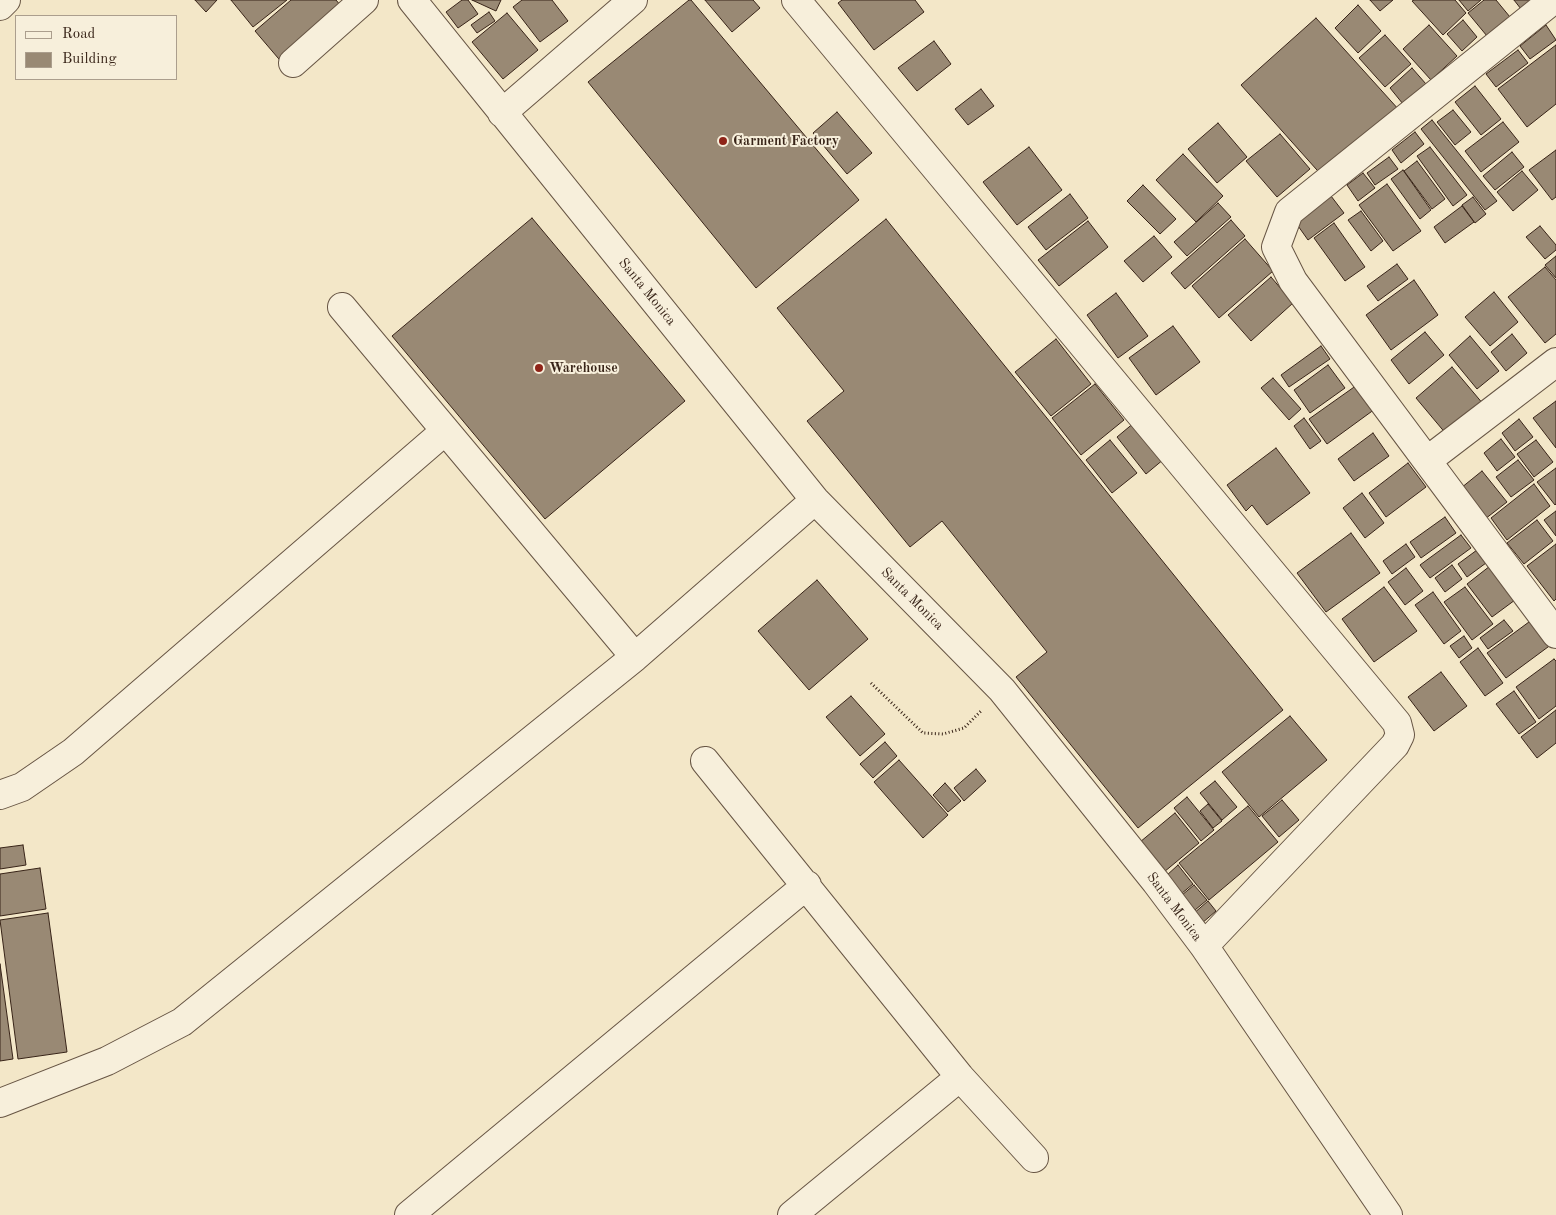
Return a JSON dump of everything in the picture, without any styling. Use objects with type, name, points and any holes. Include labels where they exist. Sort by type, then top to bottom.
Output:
[{"type":"street","points":[[0,6],[6,0]]},
{"type":"street","points":[[293,63],[364,0]]},
{"type":"street","name":"Santa Monica","points":[[412,0],[815,500],[1002,690],[1156,882],[1204,946],[1388,1215]]},
{"type":"street","points":[[502,113],[633,0]]},
{"type":"street","points":[[796,0],[1397,723],[1400,735],[1395,745],[1204,946]]},
{"type":"street","points":[[1553,0],[1289,212],[1276,247],[1293,281],[1556,634]]},
{"type":"street","points":[[342,307],[635,657]]},
{"type":"street","points":[[1428,460],[1556,362]]},
{"type":"street","points":[[0,795],[22,787],[73,752],[445,430]]},
{"type":"street","points":[[0,1103],[107,1061],[182,1022],[635,657],[815,500]]},
{"type":"street","points":[[705,761],[960,1077],[1034,1158]]},
{"type":"street","points":[[409,1215],[806,885]]},
{"type":"street","points":[[792,1215],[960,1077]]},
{"type":"path","points":[[871,683],[922,733],[943,734],[964,728],[1002,690]]},
{"type":"building","points":[[195,0],[217,0],[206,12]]},
{"type":"building","points":[[231,0],[287,0],[253,27]]},
{"type":"building","points":[[291,0],[336,0],[346,12],[284,65],[255,31]]},
{"type":"building","points":[[462,0],[468,0],[478,14],[458,28],[446,12]]},
{"type":"building","points":[[472,0],[501,0],[496,11]]},
{"type":"building","points":[[522,0],[552,0],[568,21],[540,42],[513,7]]},
{"type":"building","name":"Garment Factory","points":[[691,0],[859,200],[756,288],[588,82]]},
{"type":"building","points":[[705,0],[753,0],[760,8],[732,32]]},
{"type":"building","points":[[842,0],[915,0],[924,12],[874,50],[838,3]]},
{"type":"building","points":[[1370,0],[1393,0],[1380,11]]},
{"type":"building","points":[[1455,0],[1466,13],[1443,35],[1412,1]]},
{"type":"building","points":[[1459,0],[1481,0],[1468,11]]},
{"type":"building","points":[[1484,0],[1496,0],[1510,17],[1487,36],[1468,13]]},
{"type":"building","points":[[1514,0],[1532,0],[1521,9]]},
{"type":"building","points":[[1358,5],[1381,31],[1358,53],[1335,28]]},
{"type":"building","points":[[489,12],[495,21],[477,33],[471,25]]},
{"type":"building","points":[[507,13],[538,50],[503,79],[472,42]]},
{"type":"building","points":[[1316,18],[1400,111],[1325,179],[1241,85]]},
{"type":"building","points":[[1463,20],[1477,37],[1462,51],[1447,34]]},
{"type":"building","points":[[1429,25],[1457,56],[1431,80],[1403,49]]},
{"type":"building","points":[[1546,25],[1556,40],[1530,59],[1520,46]]},
{"type":"building","points":[[1385,35],[1411,64],[1385,87],[1359,58]]},
{"type":"building","points":[[934,41],[951,64],[917,91],[898,68]]},
{"type":"building","points":[[1556,45],[1556,104],[1527,127],[1498,89]]},
{"type":"building","points":[[1518,50],[1528,63],[1496,87],[1486,74]]},
{"type":"building","points":[[1412,68],[1426,84],[1403,104],[1390,88]]},
{"type":"building","points":[[1475,86],[1501,119],[1481,135],[1455,102]]},
{"type":"building","points":[[981,89],[994,106],[968,125],[955,109]]},
{"type":"building","points":[[1453,110],[1471,132],[1455,145],[1437,122]]},
{"type":"building","points":[[837,112],[872,153],[847,174],[813,133]]},
{"type":"building","points":[[1432,120],[1497,201],[1485,210],[1421,129]]},
{"type":"building","points":[[1503,122],[1519,142],[1481,172],[1465,151]]},
{"type":"building","points":[[1218,123],[1247,157],[1217,183],[1188,149]]},
{"type":"building","points":[[1415,132],[1424,144],[1401,163],[1392,150]]},
{"type":"building","points":[[1280,134],[1310,169],[1277,197],[1246,161]]},
{"type":"building","points":[[1029,147],[1062,190],[1017,225],[983,182]]},
{"type":"building","points":[[1430,147],[1467,195],[1453,206],[1417,156]]},
{"type":"building","points":[[1556,150],[1556,197],[1552,200],[1529,170]]},
{"type":"building","points":[[1512,152],[1524,167],[1495,190],[1483,176]]},
{"type":"building","points":[[1183,154],[1223,196],[1196,222],[1156,180]]},
{"type":"building","points":[[1389,157],[1398,169],[1375,185],[1367,173]]},
{"type":"building","points":[[1417,161],[1445,199],[1432,209],[1404,171]]},
{"type":"building","points":[[1403,170],[1431,210],[1420,219],[1391,179]]},
{"type":"building","points":[[1522,171],[1538,190],[1513,211],[1497,192]]},
{"type":"building","points":[[1363,173],[1375,188],[1358,201],[1347,185]]},
{"type":"building","points":[[1387,184],[1421,231],[1393,251],[1359,205]]},
{"type":"building","points":[[1143,185],[1176,219],[1160,234],[1127,201]]},
{"type":"building","points":[[1070,194],[1088,218],[1046,250],[1028,227]]},
{"type":"building","points":[[1331,196],[1344,213],[1308,240],[1296,223]]},
{"type":"building","points":[[1473,197],[1486,214],[1475,223],[1462,205]]},
{"type":"building","points":[[1218,203],[1231,217],[1187,256],[1174,242]]},
{"type":"building","points":[[1462,206],[1474,222],[1445,243],[1434,227]]},
{"type":"building","points":[[1361,211],[1383,241],[1371,251],[1348,220]]},
{"type":"building","name":"Warehouse","points":[[532,218],[685,401],[545,519],[392,336]]},
{"type":"building","points":[[886,219],[1283,710],[1138,828],[1016,677],[1047,652],[942,521],[910,547],[807,421],[844,391],[777,308]]},
{"type":"building","points":[[1231,220],[1245,236],[1185,289],[1171,273]]},
{"type":"building","points":[[1088,221],[1108,247],[1059,286],[1038,260]]},
{"type":"building","points":[[1334,223],[1365,267],[1345,281],[1314,238]]},
{"type":"building","points":[[1540,226],[1556,245],[1556,250],[1545,259],[1526,237]]},
{"type":"building","points":[[1154,236],[1172,257],[1143,282],[1124,261]]},
{"type":"building","points":[[1245,239],[1273,271],[1219,318],[1192,286]]},
{"type":"building","points":[[1556,256],[1556,278],[1545,265]]},
{"type":"building","points":[[1397,264],[1408,279],[1378,301],[1367,286]]},
{"type":"building","points":[[1545,267],[1556,280],[1556,334],[1545,343],[1508,297]]},
{"type":"building","points":[[1271,277],[1293,303],[1251,341],[1228,315]]},
{"type":"building","points":[[1414,280],[1438,315],[1391,350],[1366,315]]},
{"type":"building","points":[[1494,292],[1518,322],[1490,346],[1465,317]]},
{"type":"building","points":[[1116,293],[1148,336],[1118,358],[1087,315]]},
{"type":"building","points":[[1173,326],[1200,362],[1156,395],[1129,358]]},
{"type":"building","points":[[1425,332],[1444,355],[1409,384],[1391,360]]},
{"type":"building","points":[[1512,334],[1527,353],[1506,371],[1491,352]]},
{"type":"building","points":[[1470,336],[1499,371],[1477,389],[1449,355]]},
{"type":"building","points":[[1056,339],[1091,384],[1051,416],[1015,372]]},
{"type":"building","points":[[1321,346],[1330,359],[1289,387],[1281,375]]},
{"type":"building","points":[[1328,365],[1345,388],[1310,413],[1294,390]]},
{"type":"building","points":[[1452,367],[1484,405],[1447,435],[1416,398]]},
{"type":"building","points":[[1273,378],[1301,409],[1289,420],[1261,388]]},
{"type":"building","points":[[1095,384],[1124,420],[1081,455],[1052,418]]},
{"type":"building","points":[[1357,385],[1375,409],[1327,444],[1309,419]]},
{"type":"building","points":[[1556,401],[1556,448],[1533,418]]},
{"type":"building","points":[[1304,418],[1321,441],[1310,449],[1294,426]]},
{"type":"building","points":[[1519,419],[1533,437],[1515,451],[1502,433]]},
{"type":"building","points":[[1135,422],[1164,459],[1146,474],[1117,437]]},
{"type":"building","points":[[1373,433],[1389,456],[1354,481],[1338,459]]},
{"type":"building","points":[[1501,439],[1515,457],[1497,471],[1484,453]]},
{"type":"building","points":[[1110,440],[1137,473],[1112,493],[1086,460]]},
{"type":"building","points":[[1536,440],[1553,462],[1534,477],[1517,454]]},
{"type":"building","points":[[1276,448],[1310,493],[1267,525],[1252,505],[1246,511],[1227,485]]},
{"type":"building","points":[[1518,460],[1534,480],[1511,497],[1496,477]]},
{"type":"building","points":[[1408,463],[1426,487],[1386,517],[1369,493]]},
{"type":"building","points":[[1556,468],[1556,504],[1555,505],[1537,482]]},
{"type":"building","points":[[1482,471],[1507,502],[1485,519],[1461,488]]},
{"type":"building","points":[[1534,484],[1550,506],[1507,540],[1491,518]]},
{"type":"building","points":[[1362,493],[1384,523],[1365,538],[1343,508]]},
{"type":"building","points":[[1556,511],[1556,536],[1544,520]]},
{"type":"building","points":[[1445,517],[1456,533],[1421,558],[1410,542]]},
{"type":"building","points":[[1537,520],[1553,541],[1524,564],[1507,543]]},
{"type":"building","points":[[1351,533],[1380,573],[1326,612],[1297,573]]},
{"type":"building","points":[[1461,535],[1471,548],[1430,578],[1420,565]]},
{"type":"building","points":[[1406,544],[1415,557],[1392,574],[1383,561]]},
{"type":"building","points":[[1556,544],[1556,599],[1554,601],[1527,566]]},
{"type":"building","points":[[1477,550],[1486,563],[1467,577],[1458,564]]},
{"type":"building","points":[[1452,565],[1462,579],[1445,592],[1435,578]]},
{"type":"building","points":[[1490,566],[1515,600],[1492,617],[1467,584]]},
{"type":"building","points":[[1406,568],[1423,591],[1405,605],[1388,582]]},
{"type":"building","points":[[817,580],[868,639],[809,690],[758,631]]},
{"type":"building","points":[[1384,587],[1417,631],[1374,662],[1342,619]]},
{"type":"building","points":[[1465,587],[1493,624],[1472,640],[1444,602]]},
{"type":"building","points":[[1433,592],[1461,631],[1444,644],[1415,605]]},
{"type":"building","points":[[1533,619],[1552,644],[1506,678],[1487,653]]},
{"type":"building","points":[[1504,620],[1513,631],[1488,649],[1480,638]]},
{"type":"building","points":[[1464,636],[1472,648],[1459,658],[1450,646]]},
{"type":"building","points":[[1478,648],[1503,683],[1485,696],[1460,662]]},
{"type":"building","points":[[1554,659],[1556,661],[1556,706],[1539,719],[1516,687]]},
{"type":"building","points":[[1441,672],[1467,706],[1434,731],[1408,697]]},
{"type":"building","points":[[1514,691],[1536,722],[1519,734],[1496,704]]},
{"type":"building","points":[[851,696],[885,734],[860,756],[826,717]]},
{"type":"building","points":[[1556,710],[1556,743],[1537,758],[1521,737]]},
{"type":"building","points":[[1290,716],[1327,760],[1259,817],[1222,772]]},
{"type":"building","points":[[885,742],[897,756],[873,778],[860,764]]},
{"type":"building","points":[[899,760],[948,815],[923,838],[874,782]]},
{"type":"building","points":[[976,769],[986,781],[964,801],[954,788]]},
{"type":"building","points":[[1215,781],[1237,807],[1222,820],[1200,793]]},
{"type":"building","points":[[945,783],[961,801],[948,812],[933,795]]},
{"type":"building","points":[[1187,797],[1214,830],[1201,841],[1174,808]]},
{"type":"building","points":[[1282,800],[1299,820],[1279,837],[1262,816]]},
{"type":"building","points":[[1208,804],[1222,821],[1213,828],[1200,811]]},
{"type":"building","points":[[1248,806],[1278,842],[1209,900],[1179,863]]},
{"type":"building","points":[[1175,813],[1199,843],[1164,872],[1140,842]]},
{"type":"building","points":[[23,845],[26,865],[0,869],[0,848]]},
{"type":"building","points":[[1178,865],[1193,884],[1181,894],[1166,876]]},
{"type":"building","points":[[40,868],[46,909],[0,916],[0,874]]},
{"type":"building","points":[[1194,885],[1207,900],[1195,910],[1182,895]]},
{"type":"building","points":[[1208,901],[1216,911],[1201,924],[1193,914]]},
{"type":"building","points":[[48,913],[67,1052],[18,1059],[0,920]]},
{"type":"building","points":[[0,964],[13,1059],[0,1061]]},
{"type":"place","name":"Garment Factory","points":[[723,141]]},
{"type":"place","name":"Warehouse","points":[[539,368]]}]
